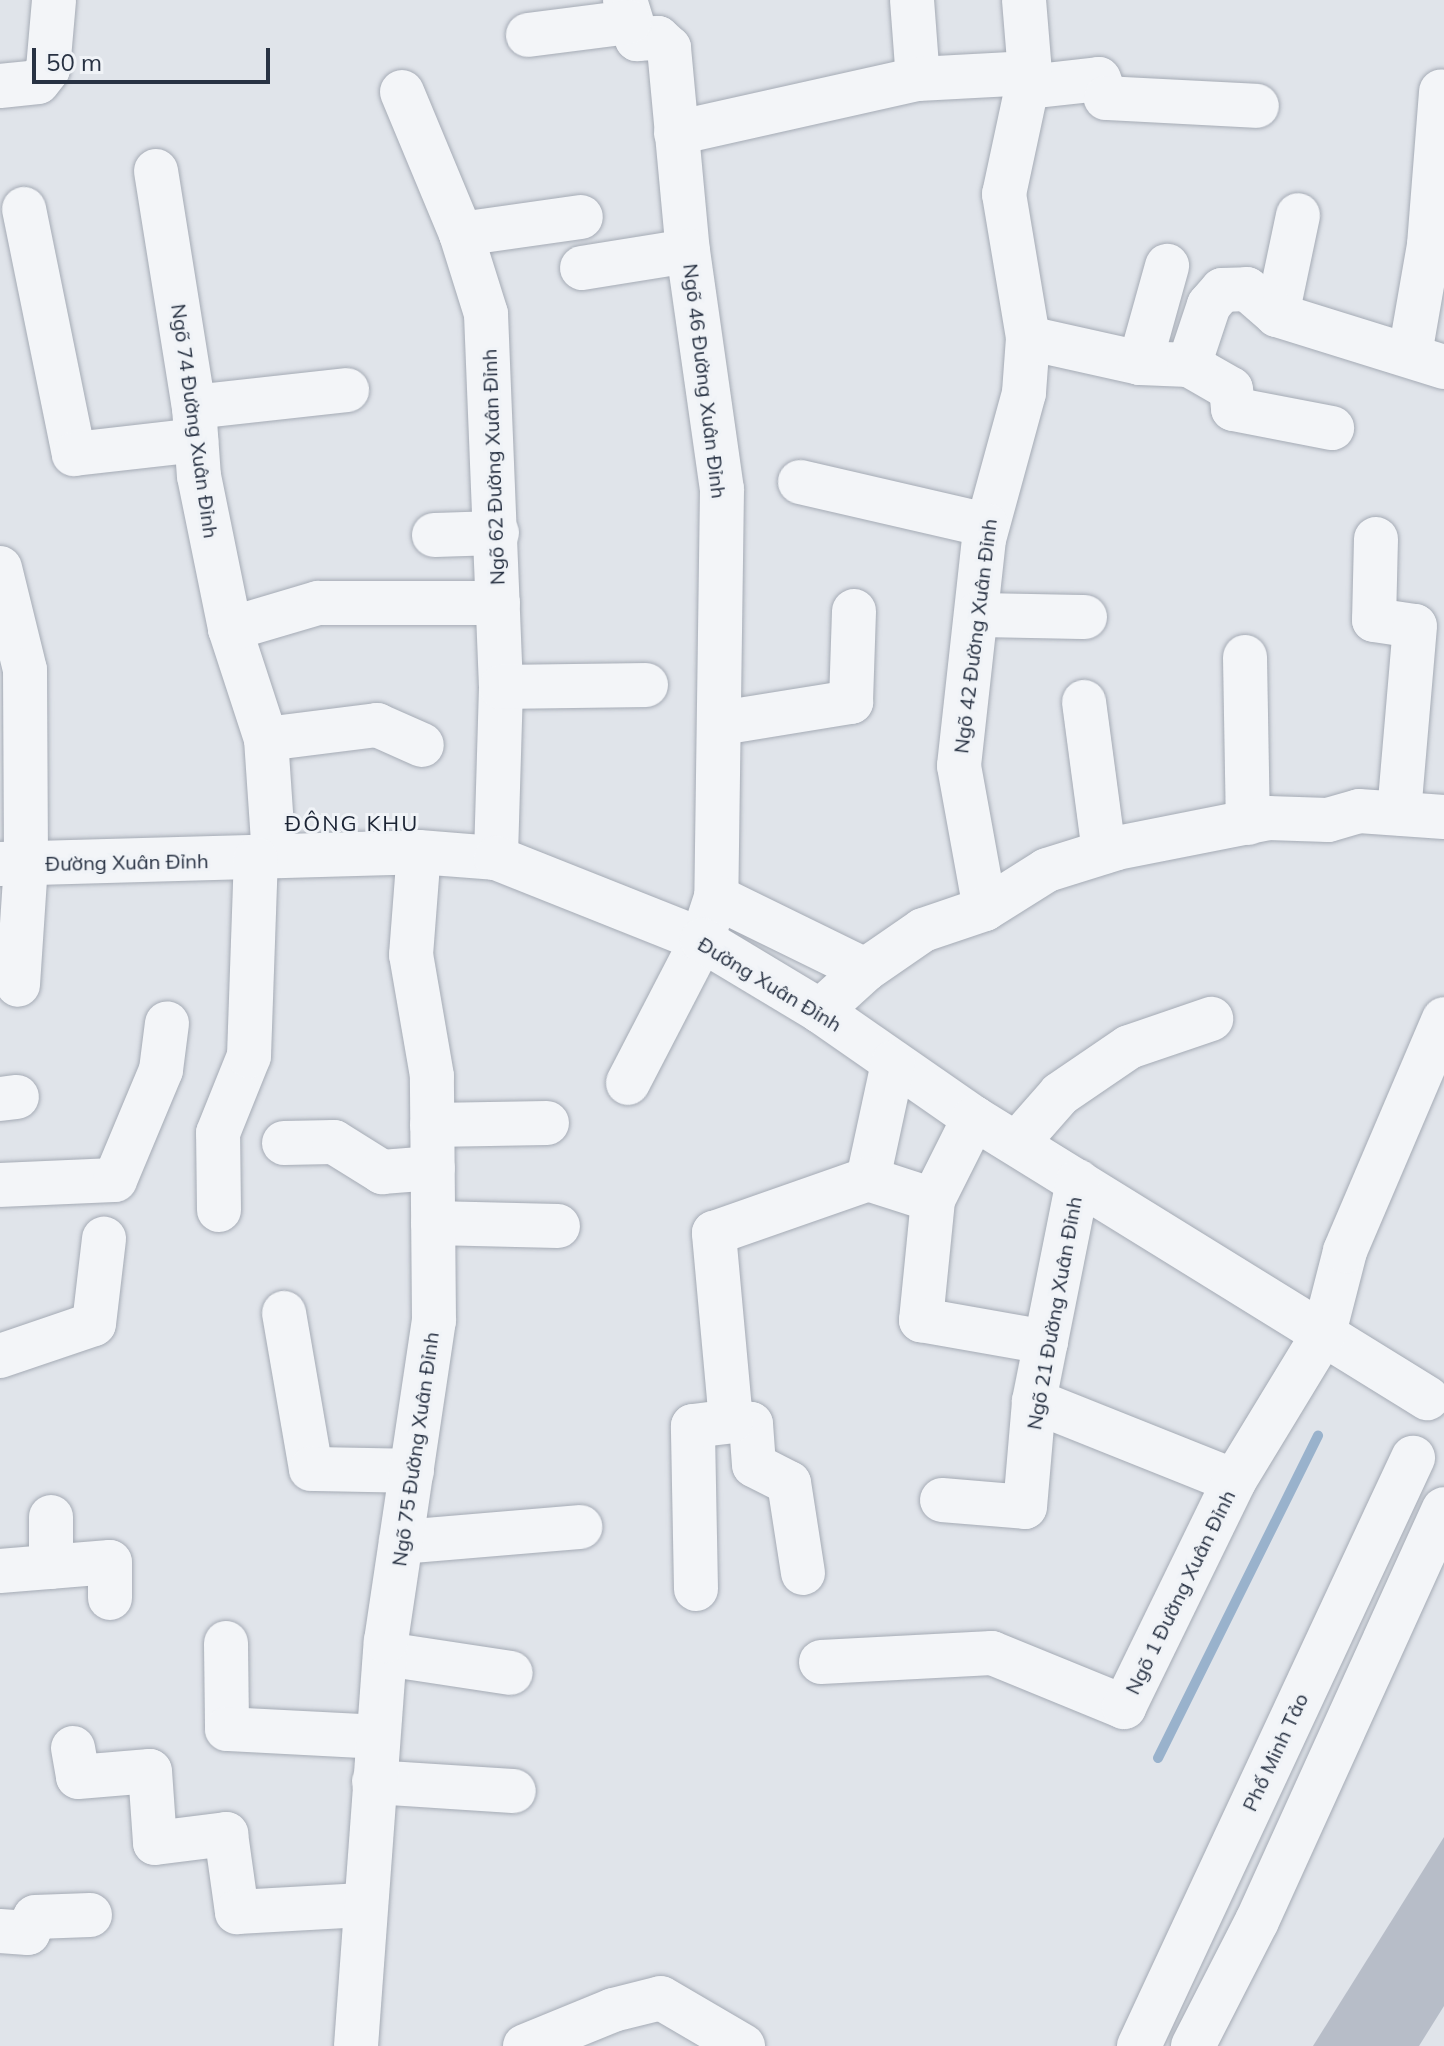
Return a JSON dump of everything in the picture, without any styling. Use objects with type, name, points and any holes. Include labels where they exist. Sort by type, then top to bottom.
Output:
[{"type":"street","points":[[0,86],[38,82],[48,69],[54,0]]},
{"type":"street","points":[[912,0],[918,79]]},
{"type":"street","name":"Ngõ 42 Đường Xuân Đỉnh","points":[[985,909],[959,766],[986,525],[1024,393],[1028,338],[1004,194],[1029,81],[1024,0]]},
{"type":"street","points":[[528,35],[630,20]]},
{"type":"street","name":"Ngõ 46 Đường Xuân Đỉnh","points":[[628,1083],[702,940],[716,897],[721,723],[722,489],[688,251],[669,48],[630,20]]},
{"type":"street","points":[[676,133],[918,79],[1099,79],[1106,98],[1257,106]]},
{"type":"street","points":[[1189,365],[1209,305],[1222,290],[1247,289],[1277,315],[1334,336],[1427,360],[1429,245],[1441,91]]},
{"type":"street","name":"Ngõ 62 Đường Xuân Đỉnh","points":[[402,92],[461,234],[486,314],[501,687],[496,858]]},
{"type":"street","name":"Ngõ 74 Đường Xuân Đỉnh","points":[[156,171],[230,629],[266,739],[265,858],[249,1056],[218,1133],[219,1210]]},
{"type":"street","points":[[24,209],[74,454],[195,423],[347,390]]},
{"type":"street","points":[[1277,315],[1298,215]]},
{"type":"street","points":[[461,234],[581,217]]},
{"type":"street","points":[[582,268],[688,251]]},
{"type":"street","points":[[1140,363],[1167,266]]},
{"type":"street","points":[[1028,338],[1140,363],[1189,365],[1231,389],[1233,409],[1332,428]]},
{"type":"street","points":[[800,482],[986,525]]},
{"type":"street","points":[[434,535],[497,533]]},
{"type":"street","points":[[1376,539],[1374,620],[1415,626],[1399,813]]},
{"type":"street","points":[[0,568],[25,670],[13,864],[18,985]]},
{"type":"street","points":[[230,629],[318,603],[498,603]]},
{"type":"street","points":[[721,723],[851,702],[854,611]]},
{"type":"street","points":[[977,615],[1085,617]]},
{"type":"street","points":[[1245,657],[1248,823]]},
{"type":"street","points":[[501,687],[646,685]]},
{"type":"street","points":[[1084,702],[1104,852]]},
{"type":"street","points":[[266,739],[377,725],[422,745]]},
{"type":"street","points":[[820,1011],[865,970],[923,930],[985,909],[1047,870],[1104,852],[1268,818],[1328,820],[1359,811],[1444,817]]},
{"type":"street","name":"Đường Xuân Đỉnh","points":[[13,864],[419,852],[496,858],[702,940],[820,1011],[974,1118],[1324,1333],[1435,1395]]},
{"type":"street","name":"Ngõ 75 Đường Xuân Đỉnh","points":[[356,2046],[363,1905],[386,1654],[434,1321],[432,1076],[411,955],[419,852]]},
{"type":"street","points":[[716,897],[865,970]]},
{"type":"street","points":[[1017,1143],[1060,1094],[1129,1047],[1211,1019]]},
{"type":"street","name":"Ngõ 1 Đường Xuân Đỉnh","points":[[821,1662],[992,1653],[1124,1707],[1234,1481],[1324,1333],[1345,1251],[1444,1019]]},
{"type":"street","points":[[0,1185],[115,1180],[161,1070],[167,1023]]},
{"type":"street","points":[[868,1179],[893,1063]]},
{"type":"street","points":[[974,1118],[933,1200],[921,1320],[1046,1342]]},
{"type":"street","points":[[432,1125],[547,1123]]},
{"type":"street","points":[[284,1143],[334,1142],[382,1172],[433,1168]]},
{"type":"street","points":[[731,1421],[714,1233],[868,1179],[933,1200]]},
{"type":"street","name":"Ngõ 21 Đường Xuân Đỉnh","points":[[942,1500],[1025,1507],[1034,1401],[1078,1181]]},
{"type":"street","points":[[433,1223],[558,1226]]},
{"type":"street","points":[[0,1356],[94,1324],[104,1239]]},
{"type":"street","points":[[284,1313],[311,1469],[412,1471]]},
{"type":"street","points":[[1428,1470],[1409,1421],[1435,1395]]},
{"type":"street","points":[[1034,1401],[1234,1481]]},
{"type":"street","points":[[696,1589],[693,1426],[731,1421],[751,1424],[754,1465],[789,1483],[803,1573]]},
{"type":"street","name":"Phố Minh Tảo","points":[[1139,2046],[1428,1470]]},
{"type":"street","points":[[1193,2046],[1257,1921],[1444,1509]]},
{"type":"street","points":[[51,1517],[51,1567]]},
{"type":"street","points":[[401,1542],[580,1527]]},
{"type":"street","points":[[0,1571],[110,1562],[110,1598]]},
{"type":"street","points":[[226,1643],[227,1729],[378,1737]]},
{"type":"street","points":[[386,1654],[511,1673]]},
{"type":"street","points":[[73,1748],[78,1777],[150,1771],[155,1843],[226,1834],[237,1912],[363,1905]]},
{"type":"street","points":[[374,1782],[514,1791]]},
{"type":"street","points":[[0,1931],[28,1933],[35,1917],[90,1915]]},
{"type":"street","points":[[525,2046],[621,2028],[661,1998],[743,2046]]},
{"type":"building","points":[[1444,1837],[1444,2006],[1419,2046],[1313,2046]]},
{"type":"waterway","points":[[1158,1758],[1318,1436]]},
{"type":"district","name":"ĐÔNG KHU","points":[[352,824]]}]
